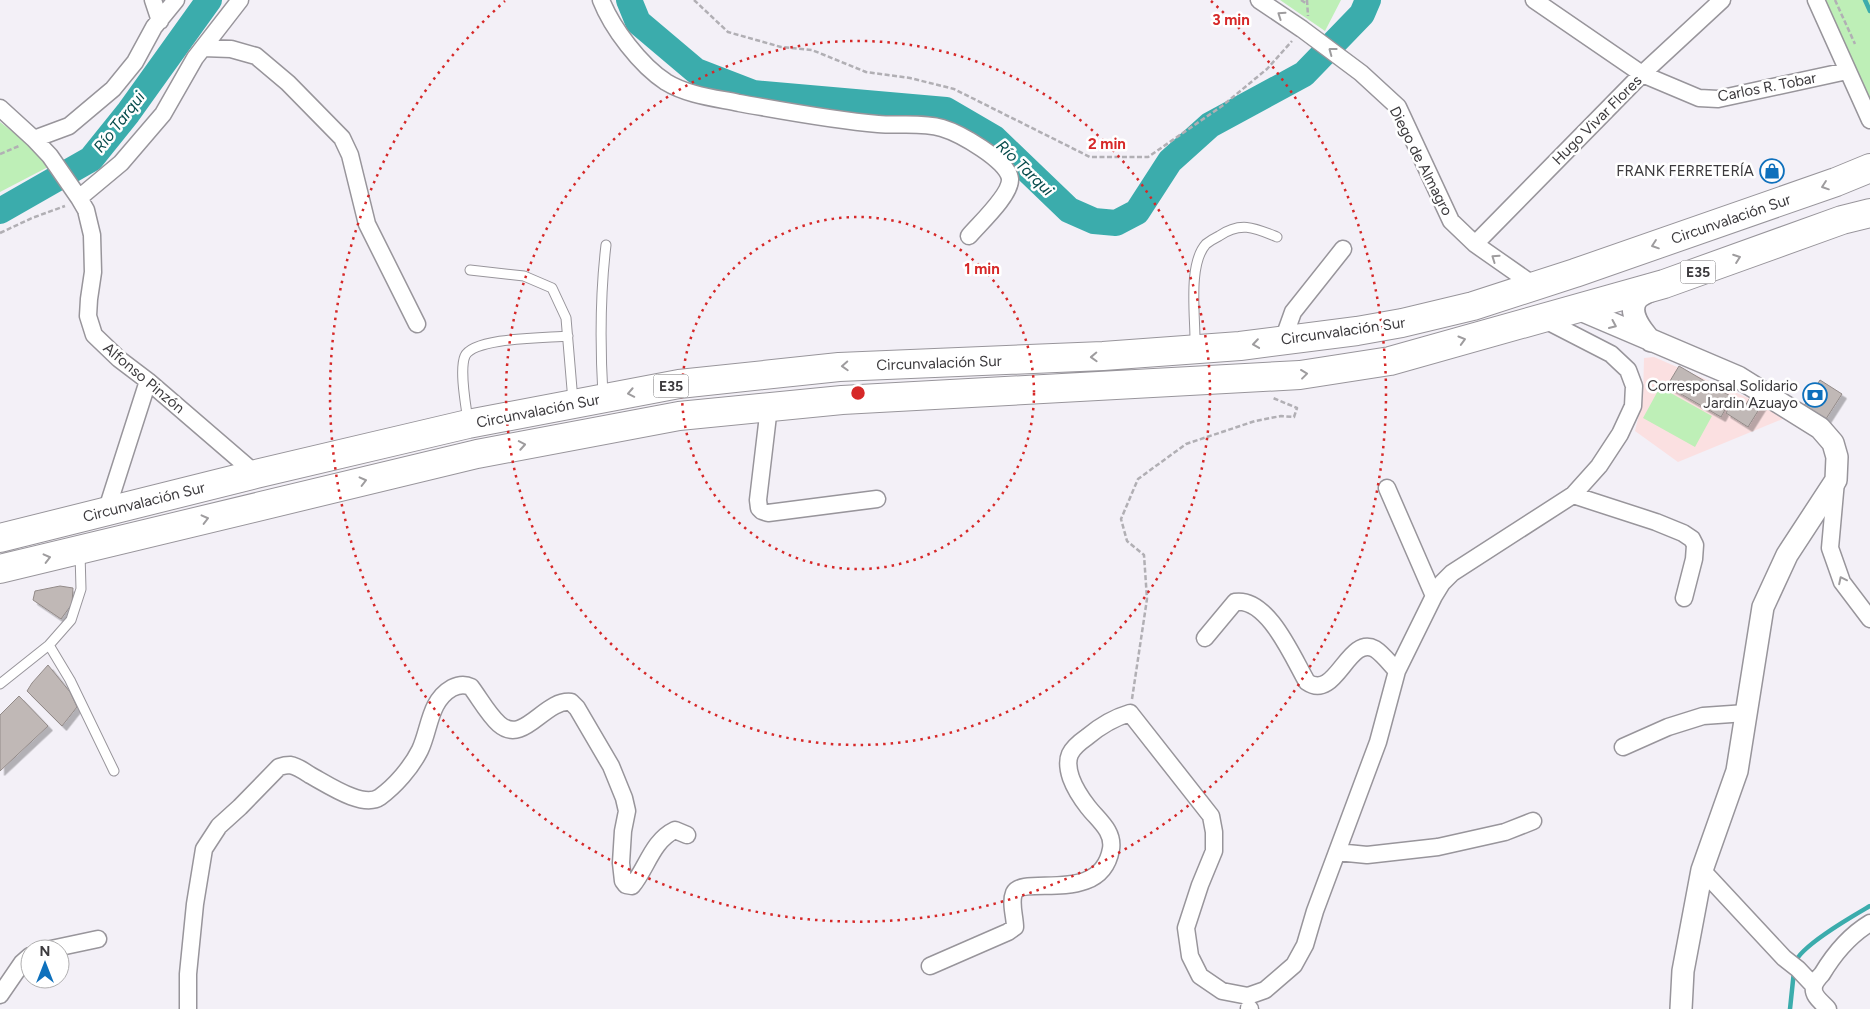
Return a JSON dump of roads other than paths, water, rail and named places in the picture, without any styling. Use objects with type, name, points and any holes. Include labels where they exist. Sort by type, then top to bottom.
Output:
[{"type":"highway","name":"Circunvalación Sur","points":[[0,538],[256,474],[468,424],[678,384],[839,367],[1103,356],[1240,346],[1357,331],[1402,323],[1473,306],[1535,286],[1818,188],[1870,168]]},
{"type":"highway","name":"Circunvalación Sur","points":[[0,569],[477,454],[679,416],[852,399],[1300,375],[1390,361],[1664,284],[1842,220],[1870,213]]},
{"type":"street","points":[[153,0],[160,21]]},
{"type":"street","points":[[34,139],[69,126],[113,89],[135,62],[154,27],[176,0]]},
{"type":"street","points":[[79,198],[121,163],[163,114],[184,74],[240,0]]},
{"type":"street","points":[[601,0],[608,17],[618,32],[649,68],[667,82],[687,91],[780,110],[839,119],[879,124],[923,125],[943,128],[971,142],[1008,170],[1010,180],[1007,192],[968,236]]},
{"type":"street","name":"Diego de Almagro","points":[[1259,0],[1362,73],[1398,107],[1451,221],[1475,244],[1535,286]]},
{"type":"street","name":"Carlos R. Tobar","points":[[1534,0],[1555,6],[1642,74],[1699,98],[1718,99],[1847,71]]},
{"type":"street","name":"Hugo Vivar Flores","points":[[1475,244],[1642,74],[1722,0]]},
{"type":"street","points":[[1816,0],[1870,120]]},
{"type":"street","points":[[203,48],[231,49],[256,56],[283,78],[342,138],[350,155],[356,176],[358,195],[367,224],[418,324]]},
{"type":"street","name":"Alfonso Pinzón","points":[[0,108],[50,156],[86,210],[92,235],[93,272],[88,316],[94,335],[119,359],[148,381],[256,474]]},
{"type":"street","points":[[1283,340],[1294,312],[1343,249]]},
{"type":"street","points":[[1651,341],[1640,328],[1636,319],[1636,302],[1639,296],[1664,284]]},
{"type":"street","points":[[1576,308],[1738,377],[1820,428],[1833,443],[1837,457],[1830,548],[1842,582],[1870,619]]},
{"type":"street","points":[[930,966],[1008,932],[1014,927],[1013,905],[1016,891],[1029,886],[1057,886],[1084,882],[1090,880],[1106,866],[1112,847],[1110,835],[1076,789],[1069,772],[1067,760],[1073,747],[1118,716],[1130,713],[1212,816],[1214,851],[1200,885],[1186,928],[1190,956],[1200,976],[1249,1006],[1294,965],[1305,945],[1378,742],[1397,671],[1434,596],[1442,583],[1452,574],[1573,495],[1599,466],[1620,434],[1633,406],[1634,386],[1628,370],[1611,354],[1541,318]]},
{"type":"street","points":[[106,512],[148,381]]},
{"type":"street","points":[[769,407],[758,500],[759,508],[762,511],[768,513],[877,499]]},
{"type":"street","points":[[1681,1009],[1684,971],[1702,870],[1737,771],[1763,607],[1787,555],[1836,480]]},
{"type":"street","points":[[1387,488],[1434,596]]},
{"type":"street","points":[[1573,495],[1656,522],[1683,533],[1692,539],[1695,545],[1694,559],[1684,598]]},
{"type":"street","points":[[1205,638],[1236,602],[1244,601],[1254,606],[1272,621],[1307,682],[1311,685],[1318,685],[1331,680],[1356,651],[1364,647],[1376,650],[1397,671]]},
{"type":"street","points":[[188,1009],[188,974],[195,904],[204,849],[219,826],[279,768],[284,766],[297,767],[358,799],[372,800],[380,797],[406,772],[420,750],[431,714],[438,700],[455,686],[467,685],[471,687],[500,725],[510,730],[523,728],[559,702],[571,702],[610,766],[624,798],[627,812],[622,832],[621,863],[623,881],[626,885],[632,886],[637,880],[655,848],[667,834],[675,830],[687,835]]},
{"type":"street","points":[[1623,746],[1668,727],[1703,716],[1746,713]]},
{"type":"street","points":[[1337,852],[1367,855],[1438,847],[1505,832],[1533,821]]},
{"type":"street","points":[[1702,870],[1784,958],[1798,969],[1814,986]]},
{"type":"street","points":[[1828,1009],[1817,998],[1814,993],[1814,986],[1828,963],[1842,947],[1857,932],[1870,923]]},
{"type":"street","points":[[70,945],[98,939]]},
{"type":"street","points":[[0,995],[20,966]]},
{"type":"lane","points":[[1195,349],[1193,288],[1198,260],[1206,245],[1222,234],[1242,226],[1253,227],[1277,237]]},
{"type":"lane","points":[[604,398],[600,339],[602,278],[606,245]]},
{"type":"lane","points":[[470,270],[524,276],[552,288],[566,318],[573,404]]},
{"type":"lane","points":[[468,424],[464,373],[466,356],[472,348],[492,342],[568,336]]},
{"type":"lane","points":[[0,684],[49,645],[71,620],[81,589],[80,550]]},
{"type":"lane","points":[[49,645],[70,680],[114,771]]},
{"type":"waterway","name":"Río Tarqui","points":[[0,211],[91,159],[128,113],[209,0]]},
{"type":"waterway","name":"Río Tarqui","points":[[629,0],[638,22],[696,71],[753,93],[946,110],[994,138],[1069,210],[1094,221],[1116,223],[1137,212],[1170,161],[1210,125],[1304,74],[1362,14],[1368,0]]},
{"type":"waterway","points":[[1865,0],[1870,11]]},
{"type":"waterway","points":[[1795,963],[1806,948],[1816,940],[1870,906]]},
{"type":"waterway","points":[[1790,1009],[1794,971]]},
{"type":"place","name":"FRANK FERRETERÍA","points":[[1772,171]]},
{"type":"place","name":"Corresponsal Solidario Jardin Azuayo","points":[[1815,395]]}]
